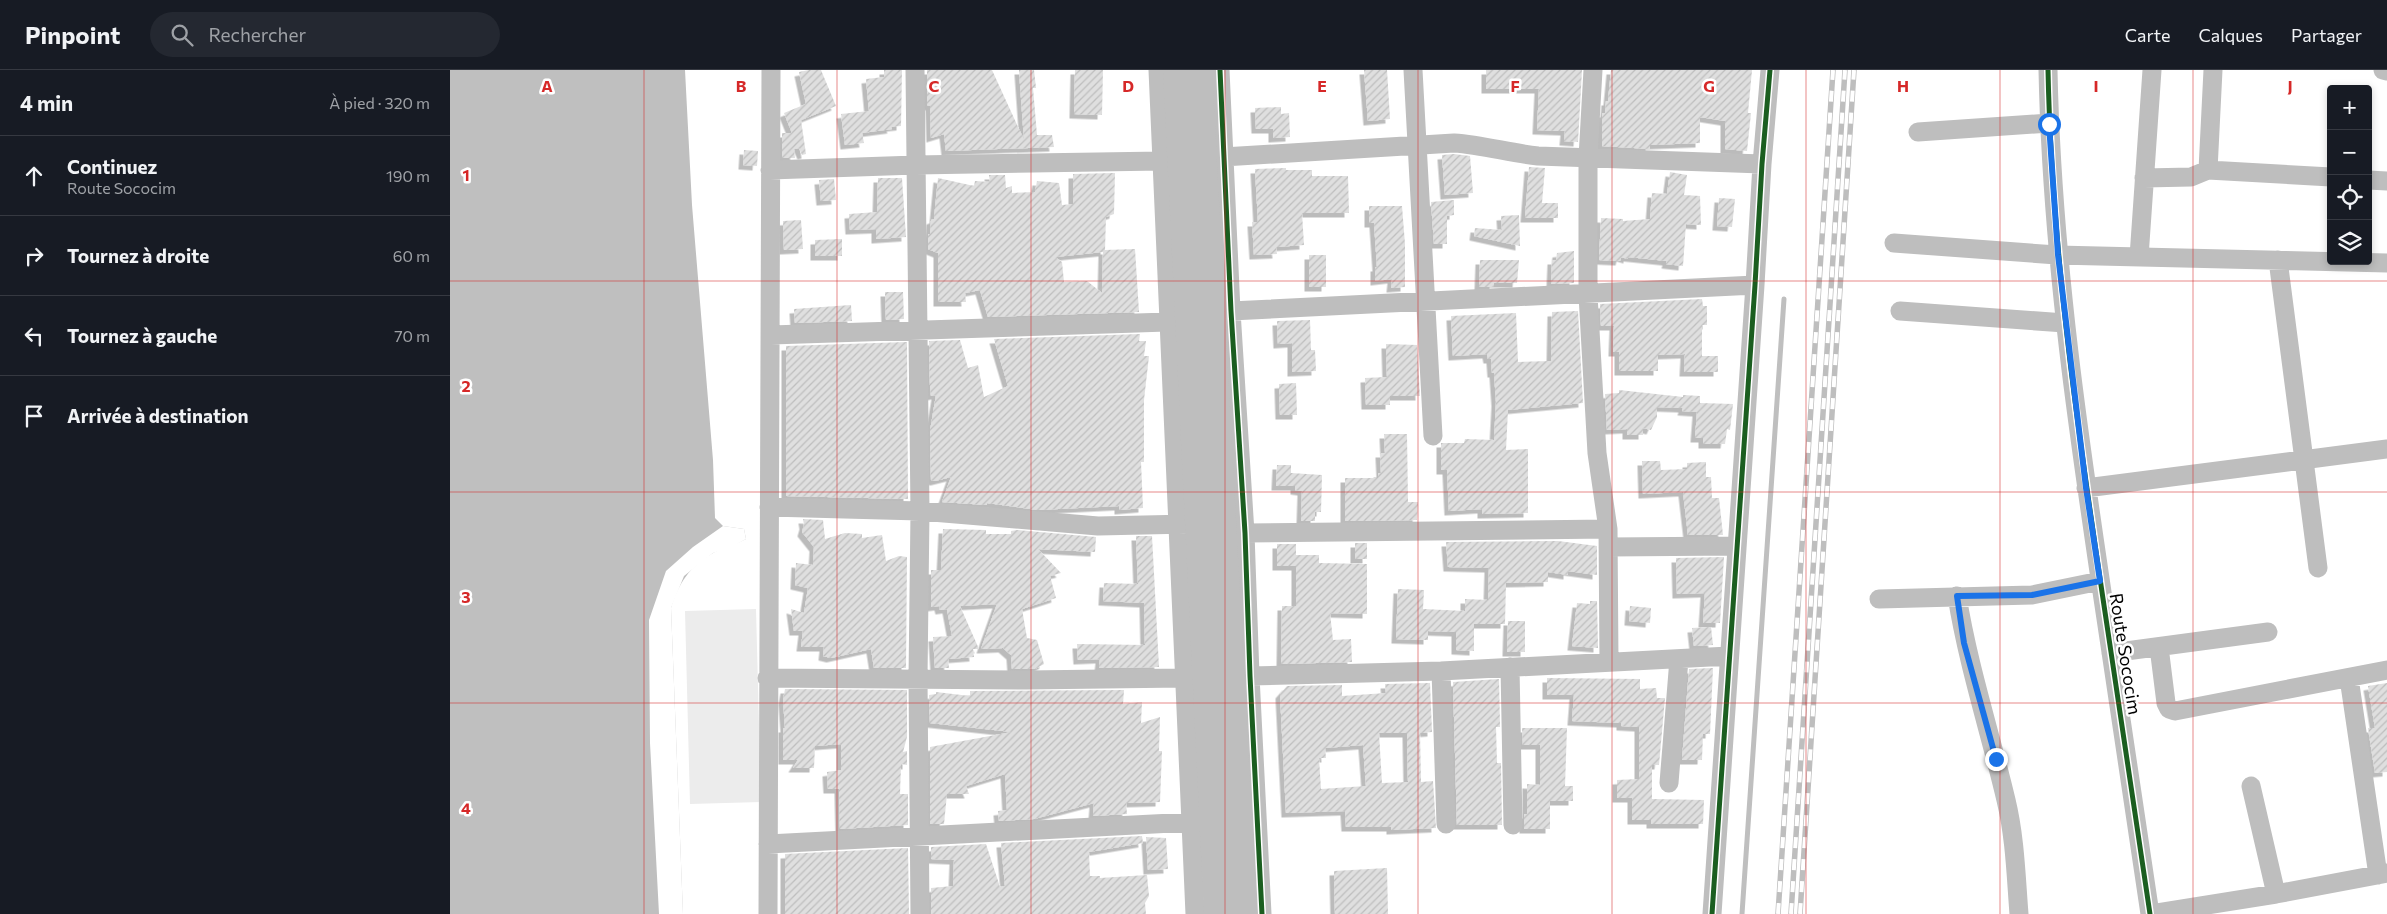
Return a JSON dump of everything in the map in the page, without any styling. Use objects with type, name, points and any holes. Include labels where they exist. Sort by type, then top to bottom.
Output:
[{"type":"highway","points":[[1177,70],[1188,524],[1218,914]]},
{"type":"highway","points":[[1198,70],[1242,914]]},
{"type":"street","points":[[768,914],[767,678],[771,335],[771,70]]},
{"type":"street","points":[[915,70],[920,512],[918,678],[920,914]]},
{"type":"street","points":[[1158,70],[1167,322],[1188,524],[1184,678],[1195,914]]},
{"type":"street","points":[[1220,70],[1231,311],[1245,533],[1262,914]]},
{"type":"street","points":[[1413,70],[1432,436]]},
{"type":"street","points":[[1593,70],[1588,158],[1588,295],[1596,453],[1608,538],[1609,662]]},
{"type":"street","points":[[1712,914],[1762,164],[1770,70]]},
{"type":"street","name":"Route Sococim","points":[[2048,70],[2049,124],[2058,255],[2065,323],[2086,488],[2150,914]]},
{"type":"street","points":[[2139,258],[2152,70]]},
{"type":"street","points":[[2208,170],[2213,70]]},
{"type":"street","points":[[2383,70],[2387,71]]},
{"type":"street","points":[[1918,132],[2049,124]]},
{"type":"street","points":[[1223,157],[1417,144],[1478,144],[1515,154],[1762,164]]},
{"type":"street","points":[[770,170],[916,165],[1162,161]]},
{"type":"street","points":[[2144,178],[2191,177],[2208,170],[2327,177]]},
{"type":"street","points":[[2372,180],[2387,181]]},
{"type":"street","points":[[1894,243],[2058,255],[2387,262]]},
{"type":"street","points":[[2278,260],[2318,568]]},
{"type":"street","points":[[1231,311],[1588,295],[1755,285]]},
{"type":"street","points":[[1900,311],[2065,323]]},
{"type":"street","points":[[771,335],[1167,322]]},
{"type":"street","points":[[2086,488],[2387,449]]},
{"type":"street","points":[[769,507],[920,512],[1098,526],[1188,524]]},
{"type":"street","points":[[1245,533],[1608,538],[1737,546]]},
{"type":"street","points":[[1879,599],[2032,595],[2100,581]]},
{"type":"street","points":[[1957,596],[1964,643],[2007,802],[2014,847],[2019,914]]},
{"type":"street","points":[[2111,653],[2268,632]]},
{"type":"street","points":[[2159,647],[2166,703],[2169,709],[2176,711],[2387,670]]},
{"type":"street","points":[[1250,676],[1441,671],[1729,656]]},
{"type":"street","points":[[1669,783],[1679,659]]},
{"type":"street","points":[[1510,667],[1512,825]]},
{"type":"street","points":[[1441,671],[1446,824]]},
{"type":"street","points":[[767,678],[1027,680],[1184,678]]},
{"type":"street","points":[[2150,914],[2276,894],[2382,874],[2349,678]]},
{"type":"street","points":[[2251,786],[2276,894]]},
{"type":"street","points":[[768,844],[1192,822]]},
{"type":"shaded area","points":[[450,70],[685,70],[692,205],[713,460],[715,518],[723,526],[744,529],[746,539],[717,551],[697,564],[681,583],[671,608],[683,914],[450,914]]},
{"type":"shaded area","points":[[756,609],[761,802],[690,804],[685,611]]},
{"type":"pier","points":[[723,526],[744,529],[746,539],[713,553],[684,576],[671,608],[683,914],[659,914],[650,743],[649,620],[666,571],[693,547]]},
{"type":"building","points":[[821,70],[836,106],[801,120],[806,154],[802,155],[799,148],[794,149],[795,158],[782,158],[782,133],[792,133],[784,113],[806,104],[799,72]]},
{"type":"building","points":[[884,70],[902,70],[901,126],[862,133],[864,143],[845,145],[841,114],[869,111],[866,79],[884,77]]},
{"type":"building","points":[[927,70],[992,70],[1024,140],[1019,70],[1034,70],[1036,88],[1033,88],[1037,135],[1052,135],[1054,147],[946,151],[944,134],[931,138],[930,106],[927,105]]},
{"type":"building","points":[[1075,70],[1103,70],[1102,115],[1074,114]]},
{"type":"building","points":[[1364,70],[1387,70],[1390,119],[1368,121]]},
{"type":"building","points":[[1486,70],[1582,70],[1578,142],[1564,141],[1565,131],[1537,130],[1539,89],[1486,89]]},
{"type":"building","points":[[1611,70],[1752,70],[1748,113],[1751,113],[1747,151],[1725,149],[1725,121],[1700,117],[1700,143],[1650,145],[1650,149],[1602,146],[1602,113],[1605,113],[1606,101],[1608,101]]},
{"type":"building","points":[[1281,107],[1281,114],[1289,113],[1290,137],[1273,138],[1273,129],[1256,129],[1255,108]]},
{"type":"building","points":[[744,150],[758,151],[757,166],[743,165]]},
{"type":"building","points":[[1442,155],[1470,156],[1473,193],[1445,195]]},
{"type":"building","points":[[1529,167],[1545,168],[1542,203],[1558,203],[1558,218],[1525,218]]},
{"type":"building","points":[[1286,168],[1286,170],[1312,170],[1312,176],[1348,176],[1349,213],[1302,213],[1304,245],[1276,247],[1277,254],[1254,255],[1252,222],[1258,222],[1255,169]]},
{"type":"building","points":[[1670,172],[1687,175],[1684,195],[1700,196],[1701,225],[1686,224],[1683,266],[1666,264],[1667,261],[1628,257],[1628,259],[1621,257],[1620,261],[1599,260],[1601,218],[1623,219],[1623,221],[1650,219],[1652,193],[1667,194]]},
{"type":"building","points":[[1115,173],[1114,214],[1106,217],[1105,250],[1135,249],[1139,312],[988,317],[980,290],[965,293],[966,302],[938,302],[938,253],[928,249],[928,234],[930,234],[931,220],[934,219],[938,178],[974,186],[975,181],[990,182],[989,175],[1005,175],[1006,188],[1012,186],[1012,193],[1035,192],[1037,181],[1059,183],[1062,205],[1073,204],[1073,174]],"holes":[[[1103,252],[1102,293],[1087,281],[1064,282],[1062,262],[1055,257]]]},
{"type":"building","points":[[878,178],[902,178],[906,237],[876,239],[876,229],[850,230],[849,214],[877,212]]},
{"type":"building","points":[[834,179],[836,200],[821,201],[819,180]]},
{"type":"building","points":[[1719,198],[1735,199],[1732,227],[1717,226]]},
{"type":"building","points":[[1454,200],[1454,215],[1447,216],[1447,244],[1434,244],[1431,202]]},
{"type":"building","points":[[1369,206],[1402,206],[1405,244],[1405,287],[1391,288],[1392,279],[1375,281],[1375,267],[1377,267],[1374,223],[1369,223]]},
{"type":"building","points":[[1519,215],[1520,246],[1474,236],[1475,228],[1502,230],[1501,216]]},
{"type":"building","points":[[801,220],[803,249],[784,250],[783,221]]},
{"type":"building","points":[[842,239],[842,256],[815,256],[815,240]]},
{"type":"building","points":[[1574,251],[1574,283],[1551,284],[1552,260],[1556,260],[1557,253]]},
{"type":"building","points":[[1309,255],[1326,255],[1326,287],[1309,287]]},
{"type":"building","points":[[1480,260],[1519,260],[1517,283],[1494,283],[1494,287],[1479,287]]},
{"type":"building","points":[[885,292],[903,292],[904,319],[886,320]]},
{"type":"building","points":[[1702,299],[1703,306],[1707,306],[1707,325],[1702,325],[1702,356],[1718,356],[1718,372],[1684,372],[1685,354],[1658,355],[1658,371],[1619,371],[1619,352],[1613,352],[1614,326],[1601,326],[1600,304]]},
{"type":"building","points":[[851,305],[852,321],[795,323],[794,309]]},
{"type":"building","points":[[1578,311],[1583,403],[1508,410],[1506,450],[1528,449],[1528,513],[1482,514],[1482,509],[1449,511],[1447,470],[1441,470],[1441,443],[1464,443],[1465,439],[1494,440],[1496,402],[1494,373],[1492,373],[1491,359],[1488,359],[1487,354],[1453,356],[1451,316],[1516,313],[1518,362],[1551,361],[1552,312]]},
{"type":"building","points":[[1310,320],[1311,350],[1315,350],[1316,371],[1292,372],[1292,343],[1278,344],[1277,321]]},
{"type":"building","points":[[1140,334],[1139,341],[1146,341],[1144,356],[1149,356],[1144,400],[1144,462],[1141,462],[1143,508],[1119,510],[1119,506],[1038,510],[987,503],[987,505],[942,502],[951,477],[935,481],[931,480],[930,431],[936,395],[931,396],[929,341],[960,340],[968,368],[978,365],[984,397],[1008,386],[994,339]]},
{"type":"building","points":[[907,342],[908,499],[786,496],[786,346]]},
{"type":"building","points":[[1386,344],[1417,345],[1420,396],[1390,396],[1390,405],[1366,405],[1365,378],[1387,377]]},
{"type":"building","points":[[1296,383],[1297,415],[1280,415],[1279,384]]},
{"type":"building","points":[[1619,390],[1683,397],[1683,395],[1700,396],[1700,403],[1733,404],[1730,430],[1727,429],[1725,444],[1703,444],[1703,438],[1695,438],[1697,412],[1682,411],[1683,408],[1657,407],[1657,417],[1651,430],[1643,428],[1643,435],[1627,435],[1627,429],[1607,430],[1605,394],[1619,393]]},
{"type":"building","points":[[1384,434],[1407,434],[1408,502],[1418,502],[1417,520],[1345,521],[1345,478],[1378,478],[1378,473],[1381,473],[1380,453],[1385,453]]},
{"type":"building","points":[[1642,461],[1660,461],[1661,470],[1687,469],[1687,463],[1706,462],[1706,477],[1711,477],[1712,498],[1719,498],[1723,535],[1688,535],[1683,492],[1643,494]]},
{"type":"building","points":[[1277,465],[1291,465],[1291,473],[1322,475],[1321,512],[1315,512],[1315,521],[1301,521],[1302,491],[1295,490],[1295,486],[1276,486]]},
{"type":"building","points":[[803,519],[823,520],[825,539],[845,533],[862,534],[862,538],[882,535],[886,561],[899,556],[907,557],[906,668],[874,668],[871,649],[831,658],[823,656],[824,647],[801,647],[803,631],[794,631],[791,609],[804,613],[808,588],[795,585],[796,563],[813,565],[814,547],[802,532]]},
{"type":"building","points":[[943,529],[986,530],[986,534],[1011,534],[1011,531],[1017,530],[1096,537],[1095,552],[1038,549],[1061,573],[1050,576],[1056,598],[1022,609],[1027,638],[1037,640],[1044,664],[1035,669],[1012,669],[1011,655],[1003,648],[981,649],[997,604],[960,606],[979,649],[973,649],[974,657],[948,659],[949,668],[935,668],[933,637],[952,636],[947,609],[940,610],[939,606],[931,607],[931,570],[941,570]]},
{"type":"building","points":[[1136,536],[1152,536],[1159,667],[1099,668],[1100,659],[1078,660],[1077,644],[1145,645],[1144,603],[1103,601],[1104,583],[1138,584]]},
{"type":"building","points":[[1558,541],[1597,546],[1597,575],[1568,571],[1568,575],[1548,572],[1548,582],[1506,583],[1505,624],[1474,624],[1474,651],[1456,650],[1456,632],[1428,631],[1428,640],[1396,639],[1398,589],[1424,590],[1423,609],[1465,611],[1465,599],[1488,600],[1489,568],[1448,567],[1446,542]]},
{"type":"building","points":[[1355,543],[1367,543],[1367,559],[1355,559]]},
{"type":"building","points":[[1277,544],[1296,544],[1296,555],[1319,555],[1319,563],[1367,564],[1367,614],[1330,613],[1333,640],[1351,639],[1352,662],[1281,664],[1282,606],[1296,606],[1296,566],[1277,566]]},
{"type":"building","points":[[1724,557],[1720,623],[1703,623],[1705,593],[1677,594],[1676,558]]},
{"type":"building","points":[[1590,601],[1597,601],[1598,648],[1572,646],[1577,603],[1590,604]]},
{"type":"building","points":[[1630,606],[1651,608],[1650,623],[1629,621]]},
{"type":"building","points":[[1508,621],[1525,621],[1525,652],[1507,652]]},
{"type":"building","points":[[1711,627],[1713,645],[1694,646],[1692,628]]},
{"type":"building","points":[[1713,668],[1710,734],[1703,734],[1702,760],[1682,760],[1689,669]]},
{"type":"building","points":[[1547,678],[1640,679],[1640,689],[1656,688],[1657,698],[1665,698],[1659,765],[1652,765],[1652,799],[1704,800],[1703,824],[1651,824],[1651,820],[1632,820],[1632,798],[1617,798],[1617,780],[1639,779],[1639,727],[1621,726],[1621,723],[1572,721],[1574,695],[1547,695]]},
{"type":"building","points":[[1499,679],[1500,727],[1496,727],[1497,763],[1501,763],[1502,825],[1457,825],[1453,682]]},
{"type":"building","points":[[1430,683],[1432,732],[1420,733],[1421,782],[1433,781],[1436,828],[1391,830],[1391,827],[1346,827],[1345,811],[1286,813],[1280,694],[1287,686],[1342,685],[1342,696],[1386,693],[1385,684]],"holes":[[[1379,733],[1407,733],[1408,782],[1382,783]],[[1363,745],[1366,786],[1321,789],[1319,758],[1326,758],[1325,748]]]},
{"type":"building","points":[[2387,683],[2387,772],[2375,773],[2368,728],[2375,728],[2368,686]]},
{"type":"building","points":[[785,689],[907,690],[907,737],[903,752],[907,751],[907,765],[901,764],[900,794],[908,794],[908,825],[840,829],[839,789],[828,789],[827,772],[841,770],[841,744],[815,746],[814,768],[793,768],[798,760],[783,760],[783,728],[785,728],[783,700]]},
{"type":"building","points":[[1124,690],[1123,704],[1142,702],[1141,723],[1160,717],[1159,751],[1162,751],[1160,802],[1126,803],[1127,814],[1093,816],[1094,803],[1034,819],[999,821],[998,811],[1007,810],[1005,774],[966,786],[969,794],[947,794],[944,824],[930,824],[930,747],[1012,732],[930,723],[929,695],[936,694],[936,692],[970,696],[970,691]]},
{"type":"building","points":[[1522,728],[1567,728],[1565,786],[1573,786],[1573,801],[1550,801],[1550,829],[1524,829],[1524,814],[1527,814],[1527,784],[1540,785],[1540,745],[1523,745]]},
{"type":"building","points":[[1142,836],[1143,843],[1089,852],[1090,876],[1100,876],[1100,878],[1147,875],[1149,896],[1145,903],[1146,914],[931,914],[931,888],[953,886],[954,860],[931,859],[931,847],[986,844],[1000,887],[1005,886],[1001,843]]},
{"type":"building","points":[[1146,837],[1166,838],[1168,869],[1148,870]]},
{"type":"building","points":[[908,848],[909,914],[785,914],[785,854]]},
{"type":"building","points":[[1387,868],[1388,914],[1335,914],[1334,871]]},
{"type":"waterway","points":[[1742,914],[1784,299]]},
{"type":"railway","points":[[1778,914],[1833,70]]},
{"type":"railway","points":[[1791,914],[1845,70]]},
{"type":"railway","points":[[1800,914],[1854,70]]},
{"type":"cycle path","points":[[1220,70],[1231,311],[1245,533],[1262,914]]},
{"type":"cycle path","points":[[1712,914],[1762,164],[1770,70]]},
{"type":"cycle path","points":[[2048,70],[2055,216],[2070,362],[2089,507],[2150,914]]},
{"type":"route","points":[[1996,759],[1964,643],[1957,596],[2032,595],[2100,581],[2086,488],[2058,255],[2049,124]]}]
